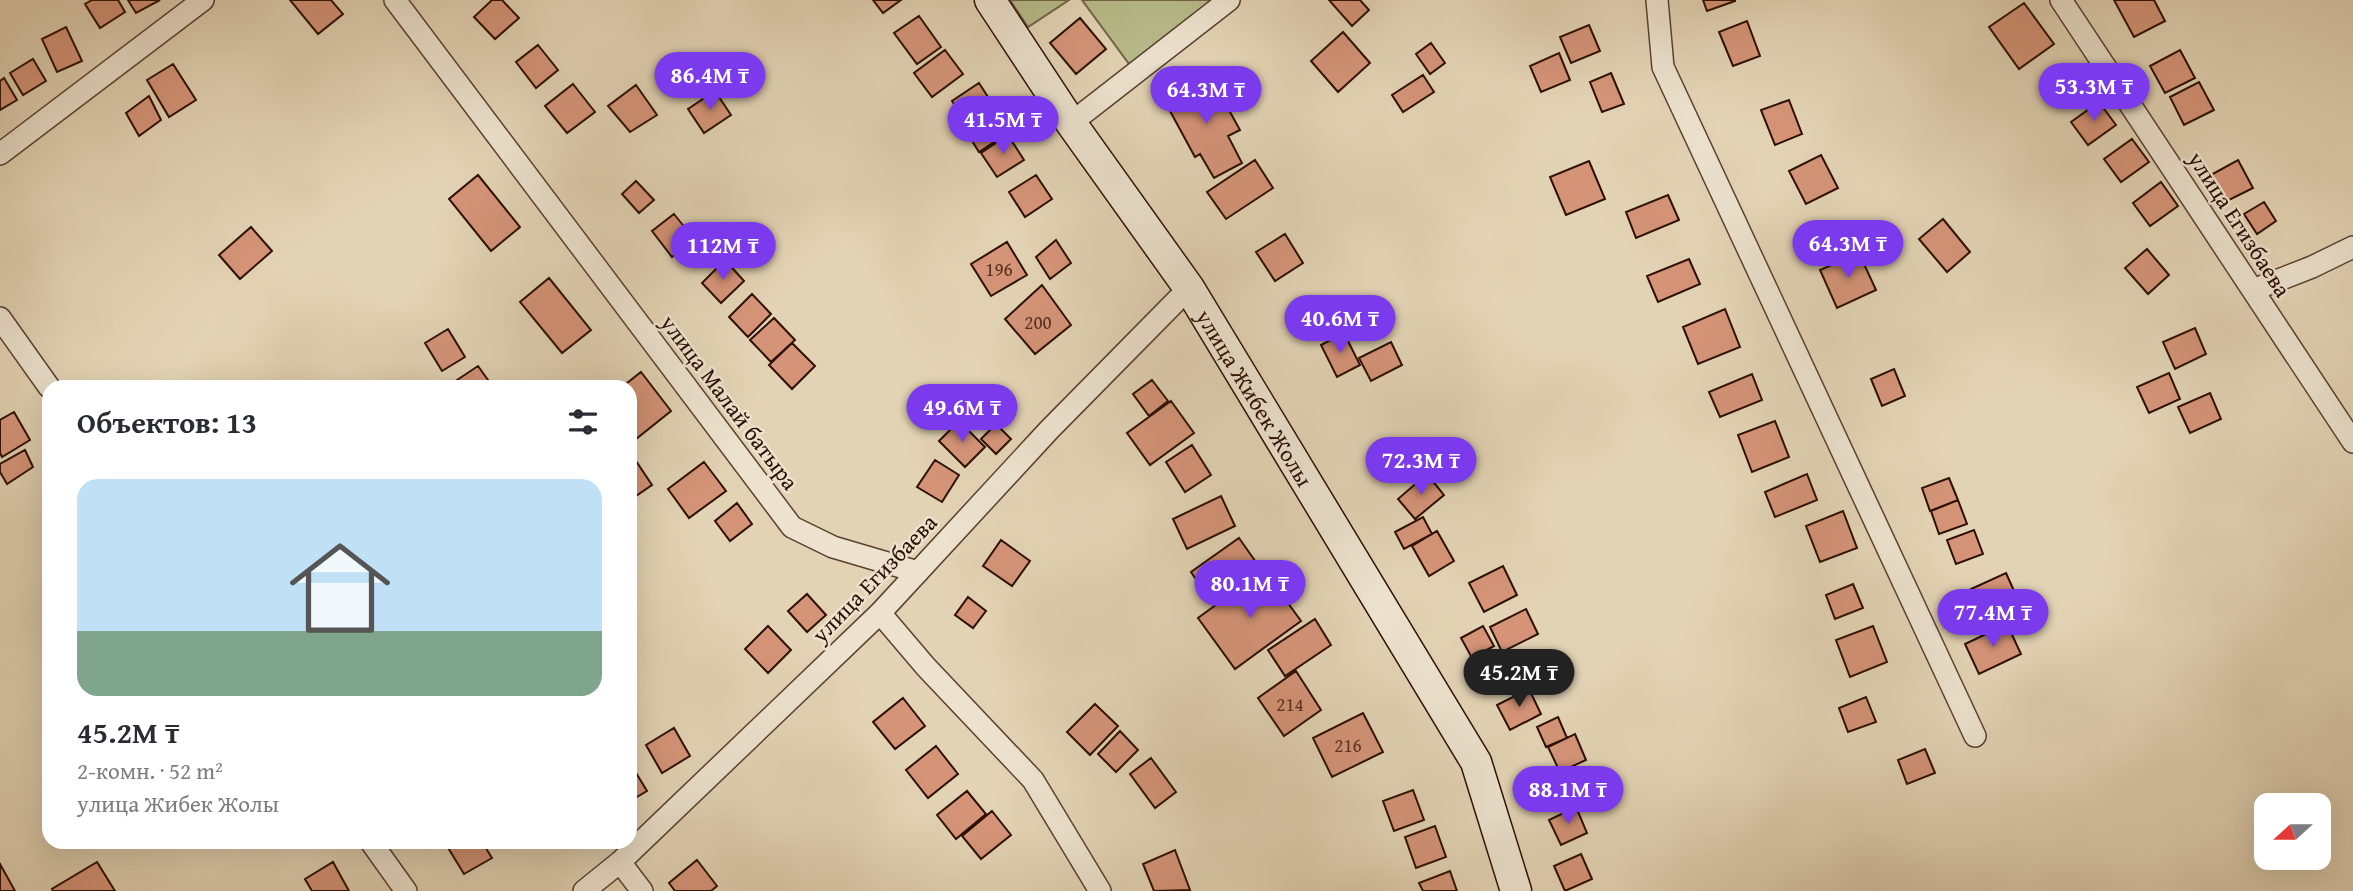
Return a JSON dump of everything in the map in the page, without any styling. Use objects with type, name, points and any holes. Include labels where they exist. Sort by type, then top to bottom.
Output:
[{"type":"main road","name":"улица Жибек Жолы","points":[[990,0],[1071,123],[1189,288],[1476,762],[1516,891]]},
{"type":"street","points":[[0,154],[203,0]]},
{"type":"street","name":"улица Малай батыра","points":[[395,0],[792,527],[833,547],[918,572]]},
{"type":"street","points":[[1071,123],[1229,0]]},
{"type":"street","points":[[1657,0],[1663,67],[1976,736]]},
{"type":"street","name":"улица Егизбаева","points":[[2061,0],[2353,442]]},
{"type":"street","points":[[2253,290],[2312,267],[2353,247]]},
{"type":"street","name":"улица Егизбаева","points":[[637,846],[880,613],[1049,430],[1189,288]]},
{"type":"street","points":[[0,318],[44,380]]},
{"type":"street","points":[[880,613],[926,667],[1033,780],[1100,891]]},
{"type":"street","points":[[376,849],[406,891]]},
{"type":"street","name":"улица Егизбаева","points":[[584,891],[634,849]]},
{"type":"street","points":[[620,862],[642,891]]},
{"type":"green space","points":[[1010,0],[1069,0],[1028,27]]},
{"type":"green space","points":[[1082,0],[1221,0],[1132,68]]},
{"type":"building","points":[[92,0],[118,0],[125,12],[100,28],[85,4]]},
{"type":"building","points":[[128,0],[160,0],[136,13]]},
{"type":"building","points":[[290,0],[331,0],[343,14],[318,34]]},
{"type":"building","points":[[492,0],[502,0],[519,18],[495,39],[474,17]]},
{"type":"building","points":[[873,0],[901,0],[883,13]]},
{"type":"building","points":[[1329,0],[1360,0],[1369,10],[1352,26]]},
{"type":"building","points":[[1703,0],[1735,0],[1735,1],[1707,11]]},
{"type":"building","points":[[2114,0],[2154,0],[2165,21],[2134,37]]},
{"type":"building","points":[[2024,3],[2054,44],[2019,69],[1989,27]]},
{"type":"building","points":[[919,16],[941,47],[917,64],[894,33]]},
{"type":"building","points":[[1080,18],[1106,49],[1076,74],[1050,43]]},
{"type":"building","points":[[1747,21],[1760,56],[1733,66],[1719,32]]},
{"type":"building","points":[[1589,25],[1600,51],[1571,63],[1560,37]]},
{"type":"building","points":[[66,27],[82,61],[57,72],[42,39]]},
{"type":"building","points":[[1343,32],[1370,63],[1338,92],[1311,61]]},
{"type":"building","points":[[1431,43],[1445,63],[1430,74],[1416,54]]},
{"type":"building","points":[[538,45],[558,70],[536,88],[516,62]]},
{"type":"building","points":[[945,50],[963,74],[932,97],[914,73]]},
{"type":"building","points":[[2180,50],[2195,78],[2165,93],[2150,66]]},
{"type":"building","points":[[1559,53],[1570,80],[1541,92],[1530,66]]},
{"type":"building","points":[[33,59],[46,81],[23,95],[10,73]]},
{"type":"building","points":[[173,64],[196,100],[169,117],[147,80]]},
{"type":"building","points":[[1611,73],[1624,104],[1602,112],[1590,82]]},
{"type":"building","points":[[1423,75],[1434,92],[1403,112],[1392,95]]},
{"type":"building","points":[[4,78],[17,100],[0,110],[0,81]]},
{"type":"building","points":[[1201,80],[1204,86],[1213,81],[1240,130],[1228,136],[1242,163],[1214,178],[1200,154],[1195,157],[1164,100]]},
{"type":"building","points":[[2199,82],[2214,110],[2184,125],[2170,97]]},
{"type":"building","points":[[979,83],[995,108],[968,125],[952,101]]},
{"type":"building","points":[[573,84],[595,112],[567,133],[545,106]]},
{"type":"building","points":[[636,85],[657,115],[630,132],[608,106]]},
{"type":"building","points":[[715,91],[731,115],[704,133],[688,109]]},
{"type":"building","points":[[149,96],[161,120],[139,136],[126,113]]},
{"type":"building","points":[[1789,100],[1802,134],[1775,145],[1761,110]]},
{"type":"building","points":[[2099,102],[2116,125],[2088,145],[2071,122]]},
{"type":"building","points":[[991,111],[1006,134],[979,152],[964,128]]},
{"type":"building","points":[[1008,135],[1024,160],[997,177],[981,153]]},
{"type":"building","points":[[2132,139],[2149,162],[2121,182],[2104,159]]},
{"type":"building","points":[[1821,155],[1838,188],[1806,204],[1789,171]]},
{"type":"building","points":[[1255,160],[1273,188],[1226,219],[1207,192]]},
{"type":"building","points":[[2238,160],[2253,188],[2223,203],[2209,176]]},
{"type":"building","points":[[1589,161],[1605,199],[1566,215],[1550,177]]},
{"type":"building","points":[[478,175],[520,227],[491,251],[449,199]]},
{"type":"building","points":[[1036,175],[1052,199],[1025,217],[1009,192]]},
{"type":"building","points":[[636,181],[654,200],[639,213],[622,194]]},
{"type":"building","points":[[2161,182],[2178,206],[2150,226],[2133,203]]},
{"type":"building","points":[[1668,195],[1679,220],[1636,238],[1626,212]]},
{"type":"building","points":[[2264,202],[2276,221],[2257,234],[2244,214]]},
{"type":"building","points":[[674,214],[694,239],[672,257],[652,231]]},
{"type":"building","points":[[1943,219],[1970,252],[1947,272],[1919,239]]},
{"type":"building","points":[[1840,221],[1851,247],[1822,260],[1810,234]]},
{"type":"building","points":[[251,227],[272,251],[240,279],[219,255]]},
{"type":"building","points":[[1285,234],[1303,263],[1275,281],[1256,252]]},
{"type":"building","points":[[1056,240],[1071,263],[1050,279],[1036,257]]},
{"type":"building","points":[[1007,242],[1027,275],[991,296],[971,264]]},
{"type":"building","points":[[2147,249],[2169,275],[2148,294],[2125,268]]},
{"type":"building","points":[[1859,253],[1876,290],[1837,308],[1820,270]]},
{"type":"building","points":[[1689,259],[1700,284],[1658,302],[1647,276]]},
{"type":"building","points":[[725,260],[744,281],[721,303],[702,283]]},
{"type":"building","points":[[549,278],[591,330],[562,353],[520,302]]},
{"type":"building","points":[[1042,285],[1071,325],[1035,354],[1005,319]]},
{"type":"building","points":[[752,294],[771,314],[748,337],[729,317]]},
{"type":"building","points":[[1725,309],[1740,347],[1698,364],[1683,327]]},
{"type":"building","points":[[774,318],[795,340],[771,362],[750,340]]},
{"type":"building","points":[[2195,328],[2206,354],[2175,369],[2163,342]]},
{"type":"building","points":[[448,329],[465,357],[442,371],[425,343]]},
{"type":"building","points":[[1344,333],[1360,365],[1337,377],[1321,345]]},
{"type":"building","points":[[1391,342],[1402,365],[1371,381],[1359,358]]},
{"type":"building","points":[[792,343],[815,366],[792,389],[769,365]]},
{"type":"building","points":[[478,366],[488,380],[457,380]]},
{"type":"building","points":[[1894,369],[1905,396],[1882,406],[1871,379]]},
{"type":"building","points":[[641,372],[671,411],[637,438],[637,380],[631,380]]},
{"type":"building","points":[[2169,373],[2180,399],[2149,413],[2137,387]]},
{"type":"building","points":[[1752,374],[1762,400],[1720,417],[1709,392]]},
{"type":"building","points":[[1152,380],[1168,401],[1149,416],[1133,394]]},
{"type":"building","points":[[2210,393],[2221,419],[2190,433],[2178,407]]},
{"type":"building","points":[[1171,401],[1194,433],[1150,465],[1127,433]]},
{"type":"building","points":[[14,412],[30,440],[2,457],[0,420]]},
{"type":"building","points":[[959,421],[985,447],[965,467],[939,441]]},
{"type":"building","points":[[1775,421],[1789,457],[1752,472],[1738,435]]},
{"type":"building","points":[[996,424],[1011,439],[996,454],[981,439]]},
{"type":"building","points":[[1192,445],[1211,475],[1185,492],[1166,462]]},
{"type":"building","points":[[25,450],[33,467],[7,484],[0,472],[0,464]]},
{"type":"building","points":[[935,460],[959,475],[942,502],[917,487]]},
{"type":"building","points":[[637,462],[652,485],[637,495]]},
{"type":"building","points":[[704,462],[726,491],[689,518],[668,489]]},
{"type":"building","points":[[1427,474],[1444,495],[1415,519],[1398,499]]},
{"type":"building","points":[[1807,474],[1817,500],[1775,517],[1765,492]]},
{"type":"building","points":[[1949,478],[1958,500],[1930,511],[1922,488]]},
{"type":"building","points":[[1221,496],[1235,526],[1187,549],[1173,519]]},
{"type":"building","points":[[1958,500],[1967,524],[1939,534],[1931,511]]},
{"type":"building","points":[[737,503],[752,524],[730,541],[715,521]]},
{"type":"building","points":[[1843,511],[1857,548],[1820,562],[1806,526]]},
{"type":"building","points":[[1423,517],[1432,534],[1404,549],[1395,532]]},
{"type":"building","points":[[1974,530],[1983,554],[1956,564],[1947,540]]},
{"type":"building","points":[[1437,531],[1454,561],[1429,576],[1412,546]]},
{"type":"building","points":[[1239,538],[1258,565],[1210,600],[1191,572]]},
{"type":"building","points":[[1001,540],[1030,561],[1012,586],[983,566]]},
{"type":"building","points":[[1503,566],[1517,595],[1484,612],[1469,583]]},
{"type":"building","points":[[1264,570],[1301,621],[1235,669],[1198,618]]},
{"type":"building","points":[[2006,573],[2023,611],[1988,627],[1971,589]]},
{"type":"building","points":[[1853,584],[1863,608],[1835,619],[1826,595]]},
{"type":"building","points":[[807,594],[826,615],[807,632],[788,611]]},
{"type":"building","points":[[968,597],[986,611],[973,628],[955,615]]},
{"type":"building","points":[[1526,609],[1538,634],[1502,652],[1490,627]]},
{"type":"building","points":[[1315,619],[1331,645],[1285,676],[1268,650]]},
{"type":"building","points":[[2007,624],[2021,654],[1979,674],[1965,644]]},
{"type":"building","points":[[768,626],[791,650],[768,673],[745,649]]},
{"type":"building","points":[[1483,626],[1494,646],[1472,658],[1461,638]]},
{"type":"building","points":[[1873,626],[1887,662],[1850,677],[1836,640]]},
{"type":"building","points":[[1499,656],[1508,674],[1485,686],[1476,668]]},
{"type":"building","points":[[1296,671],[1321,710],[1284,736],[1258,698]]},
{"type":"building","points":[[1529,689],[1541,714],[1510,730],[1497,705]]},
{"type":"building","points":[[1866,697],[1876,722],[1848,732],[1839,708]]},
{"type":"building","points":[[903,698],[925,726],[895,749],[873,722]]},
{"type":"building","points":[[1095,704],[1118,726],[1090,755],[1067,732]]},
{"type":"building","points":[[1363,713],[1383,752],[1332,777],[1313,738]]},
{"type":"building","points":[[1558,717],[1567,738],[1546,747],[1537,727]]},
{"type":"building","points":[[674,728],[690,756],[662,773],[646,745]]},
{"type":"building","points":[[1120,731],[1138,750],[1116,772],[1098,754]]},
{"type":"building","points":[[1575,734],[1586,760],[1560,772],[1548,747]]},
{"type":"building","points":[[936,746],[958,774],[928,798],[906,770]]},
{"type":"building","points":[[1925,749],[1935,773],[1907,784],[1898,760]]},
{"type":"building","points":[[1151,758],[1176,792],[1155,808],[1130,774]]},
{"type":"building","points":[[1596,769],[1608,795],[1581,807],[1569,782]]},
{"type":"building","points":[[637,775],[647,791],[637,797]]},
{"type":"building","points":[[1413,790],[1424,820],[1394,831],[1383,801]]},
{"type":"building","points":[[967,791],[986,814],[956,839],[937,815]]},
{"type":"building","points":[[1576,807],[1587,833],[1561,845],[1549,820]]},
{"type":"building","points":[[992,811],[1011,835],[981,859],[962,836]]},
{"type":"building","points":[[1435,826],[1446,857],[1416,868],[1405,837]]},
{"type":"building","points":[[449,849],[486,849],[492,858],[464,874]]},
{"type":"building","points":[[1175,850],[1190,890],[1154,891],[1143,864]]},
{"type":"building","points":[[1581,854],[1592,879],[1565,891],[1554,866]]},
{"type":"building","points":[[697,860],[717,886],[711,891],[675,891],[669,883]]},
{"type":"building","points":[[97,862],[115,891],[53,891],[52,889]]},
{"type":"building","points":[[333,862],[349,891],[312,891],[305,879]]},
{"type":"building","points":[[0,864],[15,891],[0,891]]},
{"type":"building","points":[[1450,871],[1457,891],[1423,891],[1419,883]]}]
